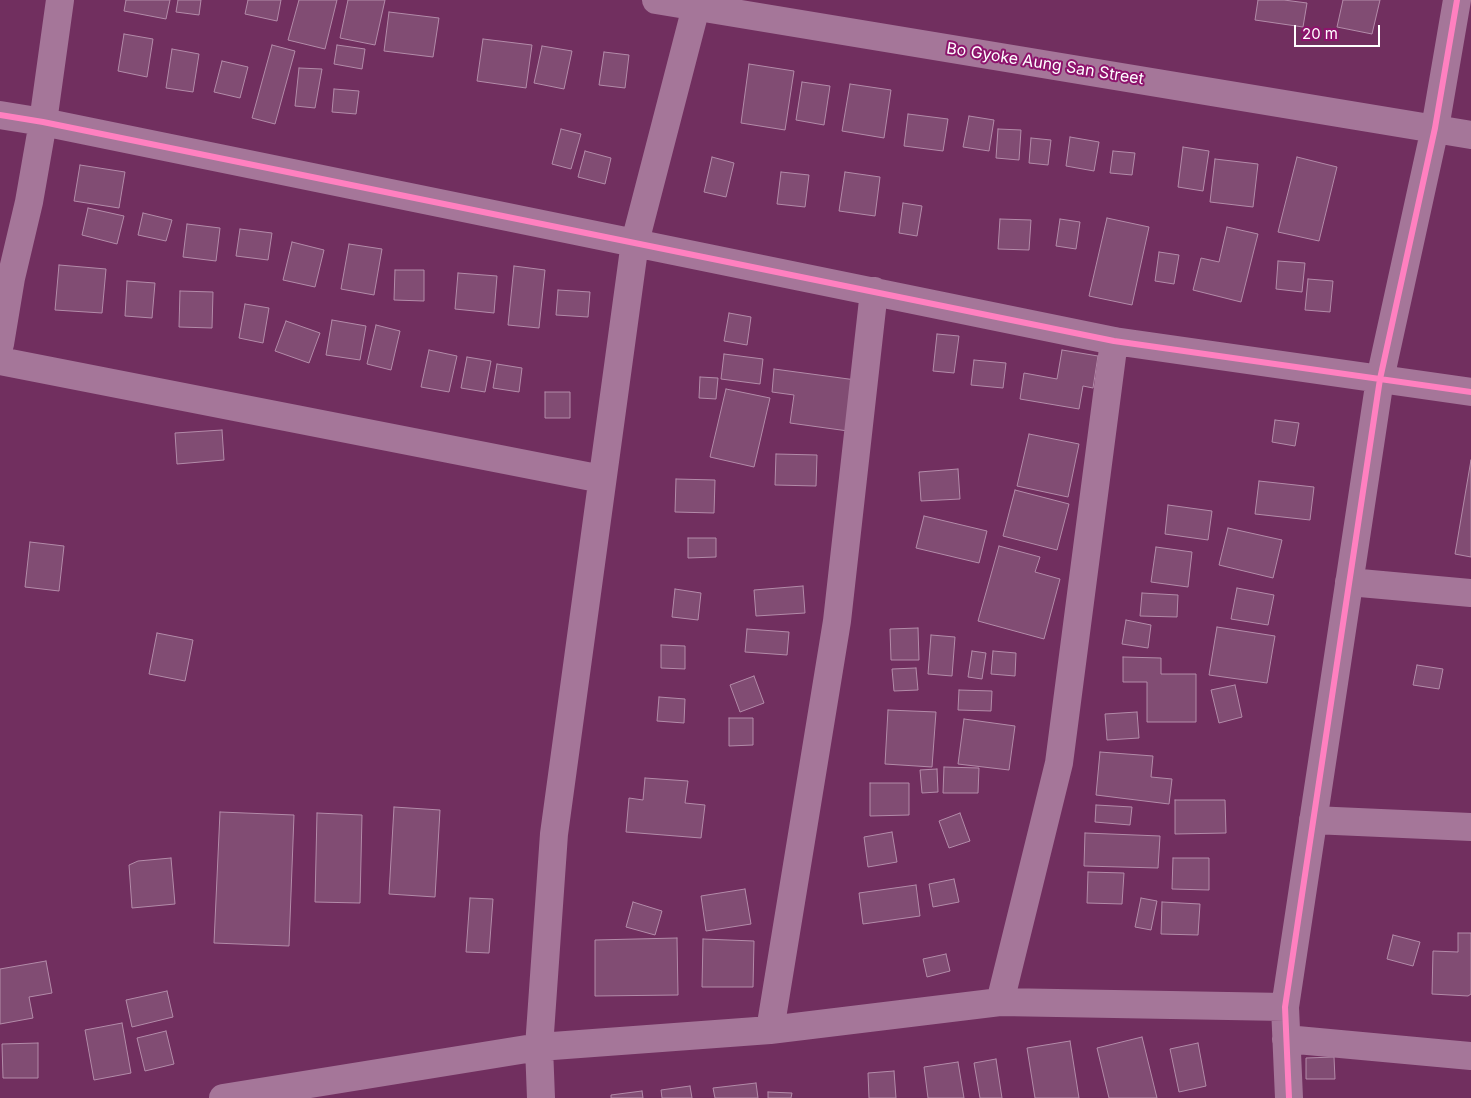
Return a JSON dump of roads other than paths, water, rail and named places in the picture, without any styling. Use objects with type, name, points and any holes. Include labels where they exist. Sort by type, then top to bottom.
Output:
[{"type":"street","points":[[0,344],[11,278],[29,202],[43,122],[60,0]]},
{"type":"street","points":[[1289,1098],[1285,1006],[1380,379],[1435,128],[1457,0]]},
{"type":"street","points":[[541,1098],[539,1047],[554,834],[635,242],[677,3]]},
{"type":"street","name":"Bo Gyoke Aung San Street","points":[[677,3],[1471,135]]},
{"type":"street","points":[[0,115],[43,122],[635,242],[1114,341],[1471,392]]},
{"type":"street","points":[[770,1030],[837,621],[874,291]]},
{"type":"street","points":[[1000,1002],[1059,762],[1114,341]]},
{"type":"street","points":[[0,361],[602,479]]},
{"type":"street","points":[[1349,582],[1471,593]]},
{"type":"street","points":[[1313,820],[1471,828]]},
{"type":"street","points":[[223,1098],[539,1047],[770,1030],[1000,1002],[1285,1006]]},
{"type":"street","points":[[1286,1039],[1471,1056]]}]
